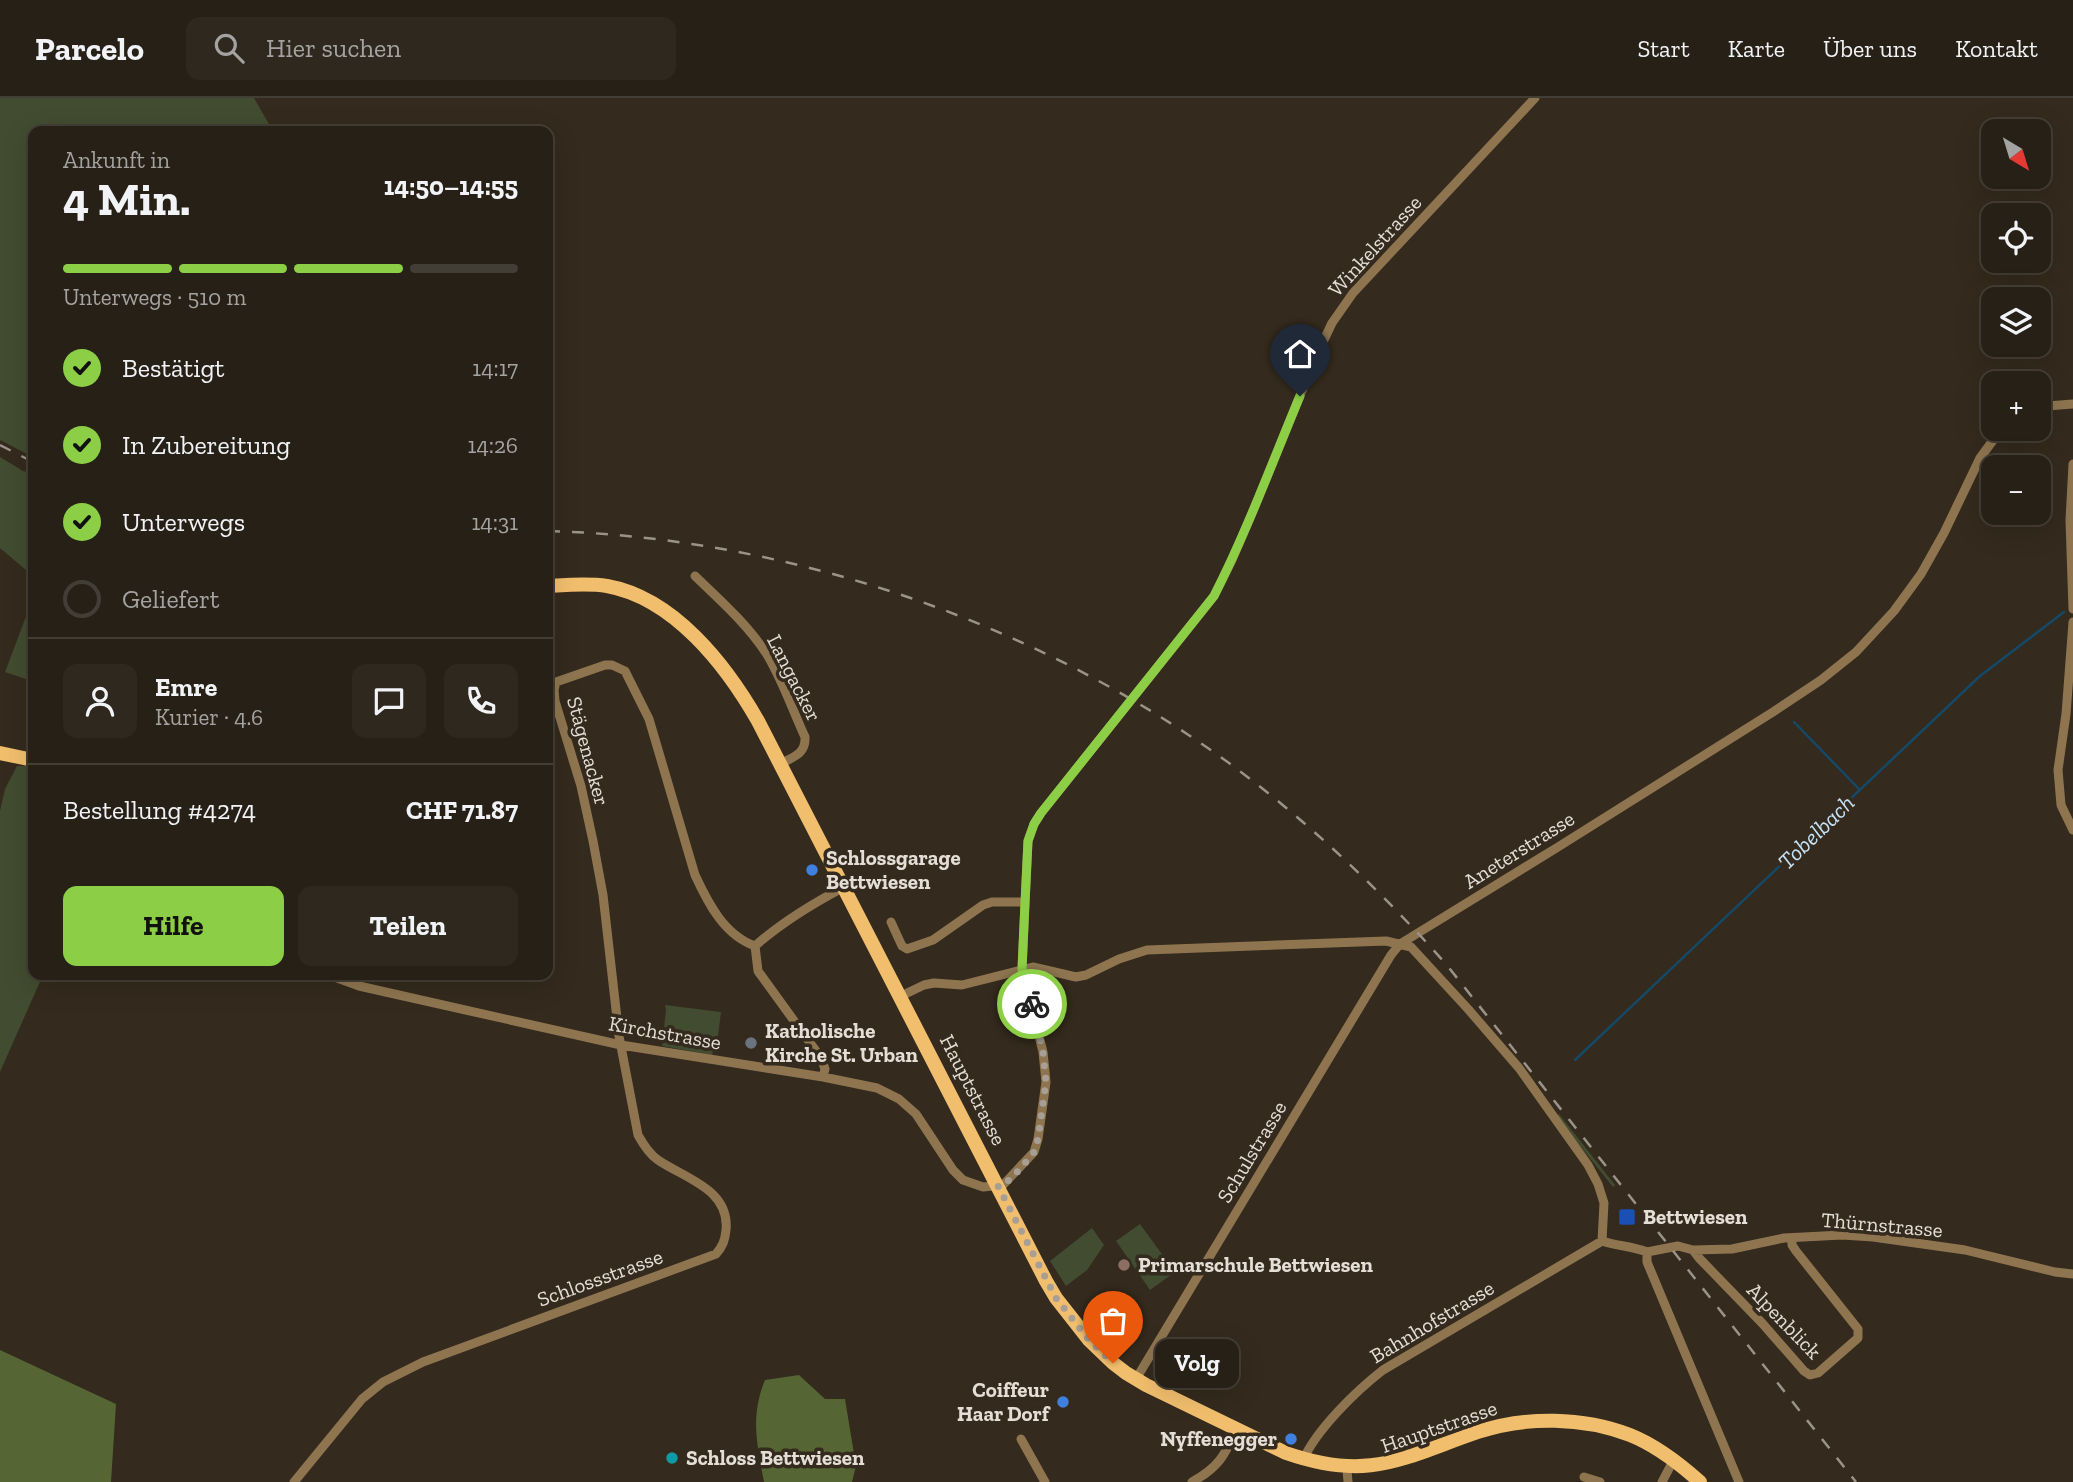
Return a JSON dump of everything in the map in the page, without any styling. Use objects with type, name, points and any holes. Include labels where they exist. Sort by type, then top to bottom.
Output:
[{"type":"main road","name":"Hauptstrasse","points":[[553,586],[608,586],[636,595],[671,617],[708,650],[727,673],[749,706],[780,764],[1056,1298],[1097,1348],[1113,1363],[1136,1380],[1237,1429],[1303,1460],[1348,1476],[1388,1468],[1479,1432],[1536,1421],[1586,1424],[1641,1440],[1700,1482]]},
{"type":"main road","points":[[0,753],[28,759]]},
{"type":"street","name":"Winkelstrasse","points":[[998,1186],[1010,1179],[1034,1152],[1046,1082],[1043,1052],[1022,969],[1028,841],[1034,824],[1214,596],[1248,523],[1314,360],[1332,323],[1353,293],[1535,98]]},
{"type":"street","points":[[2051,406],[2073,404]]},
{"type":"street","name":"Aneterstrasse","points":[[1400,944],[1773,712],[1821,680],[1856,652],[1894,611],[1921,574],[1980,458],[1993,441]]},
{"type":"street","points":[[2073,464],[2070,520],[2073,609]]},
{"type":"street","name":"Langacker","points":[[695,576],[754,636],[779,677],[806,744],[798,754],[780,764]]},
{"type":"street","points":[[2073,622],[2058,770],[2061,805],[2073,830]]},
{"type":"street","name":"Stägenacker","points":[[621,1045],[604,895],[581,786],[555,701],[556,682],[605,666],[612,665],[625,671],[649,719],[692,865],[705,897],[731,933],[755,946]]},
{"type":"street","points":[[823,1077],[825,1069],[821,1058],[758,971],[755,946],[806,908],[844,887]]},
{"type":"street","points":[[891,922],[902,946],[907,949],[933,940],[984,905],[992,902],[1025,902]]},
{"type":"street","points":[[901,996],[924,985],[962,985],[1033,967],[1076,977],[1147,950],[1386,942],[1411,947],[1534,1087],[1558,1126],[1588,1165],[1604,1203],[1602,1241],[1647,1252],[1647,1262],[1740,1482]]},
{"type":"street","name":"Schulstrasse","points":[[1136,1380],[1400,944]]},
{"type":"street","name":"Kirchstrasse","points":[[343,980],[359,986],[621,1045],[877,1087],[899,1099],[916,1114],[953,1170],[963,1180],[983,1188],[998,1186]]},
{"type":"street","name":"Schlossstrasse","points":[[294,1482],[362,1399],[397,1374],[716,1254],[723,1247],[727,1225],[719,1200],[690,1177],[657,1160],[646,1149],[638,1135],[621,1045]]},
{"type":"street","name":"Thürnstrasse","points":[[1647,1252],[1670,1246],[1693,1250],[1732,1249],[1800,1237],[1873,1237],[1965,1250],[2073,1274]]},
{"type":"street","name":"Alpenblick","points":[[1693,1250],[1810,1375],[1818,1373],[1859,1334],[1858,1329],[1796,1251],[1792,1239]]},
{"type":"street","name":"Bahnhofstrasse","points":[[1303,1460],[1340,1409],[1383,1370],[1602,1241]]},
{"type":"street","points":[[1192,1482],[1209,1473],[1222,1459],[1237,1429]]},
{"type":"street","points":[[1021,1439],[1045,1482]]},
{"type":"street","points":[[1662,1482],[1673,1461]]},
{"type":"street","points":[[1209,1473],[1217,1482]]},
{"type":"street","points":[[1584,1477],[1600,1482]]},
{"type":"green space","points":[[0,98],[254,98],[270,126],[28,126],[28,454],[0,440]]},
{"type":"green space","points":[[0,457],[28,472],[28,572],[0,548]]},
{"type":"green space","points":[[28,611],[28,680],[5,672]]},
{"type":"green space","points":[[17,766],[28,766],[28,980],[41,980],[0,1072],[0,811],[5,789]]},
{"type":"green space","points":[[665,1005],[721,1012],[716,1052],[712,1055],[662,1046]]},
{"type":"green space","points":[[1559,1114],[1615,1185],[1613,1187],[1556,1116]]},
{"type":"green space","points":[[1140,1224],[1175,1272],[1150,1290],[1116,1241]]},
{"type":"green space","points":[[1092,1228],[1104,1245],[1087,1270],[1066,1286],[1050,1261]]},
{"type":"green space","points":[[0,1350],[116,1404],[111,1482],[0,1482]]},
{"type":"green space","points":[[799,1375],[825,1399],[845,1399],[856,1466],[852,1482],[764,1482],[756,1431],[760,1393],[765,1380]]},
{"type":"waterway","name":"Tobelbach","points":[[1575,1060],[1980,676],[2064,612]]},
{"type":"waterway","points":[[1794,722],[1859,789]]},
{"type":"railway","points":[[0,445],[28,459]]},
{"type":"railway","points":[[553,531],[639,537],[729,550],[818,570],[906,596],[991,629],[1074,668],[1153,713],[1229,763],[1343,858],[1446,964],[1856,1482]]},
{"type":"way so far","points":[[1032,1004],[1043,1052],[1046,1082],[1038,1139],[1034,1152],[1021,1168],[1006,1183],[998,1186],[1056,1298],[1089,1340],[1113,1363]]},
{"type":"place","name":"Schlossgarage Bettwiesen","points":[[812,870]]},
{"type":"place","name":"Katholische Kirche St. Urban","points":[[751,1043]]},
{"type":"place","name":"Bettwiesen","points":[[1627,1217]]},
{"type":"place","name":"Primarschule Bettwiesen","points":[[1124,1265]]},
{"type":"place","name":"Volg","points":[[1113,1363]]},
{"type":"place","name":"Coiffeur Haar Dorf","points":[[1063,1402]]},
{"type":"place","name":"Nyffenegger","points":[[1291,1439]]},
{"type":"place","name":"Schloss Bettwiesen","points":[[672,1458]]},
{"type":"route","points":[[1032,1004],[1022,969],[1028,841],[1034,824],[1214,596],[1232,560],[1300,396]]}]
